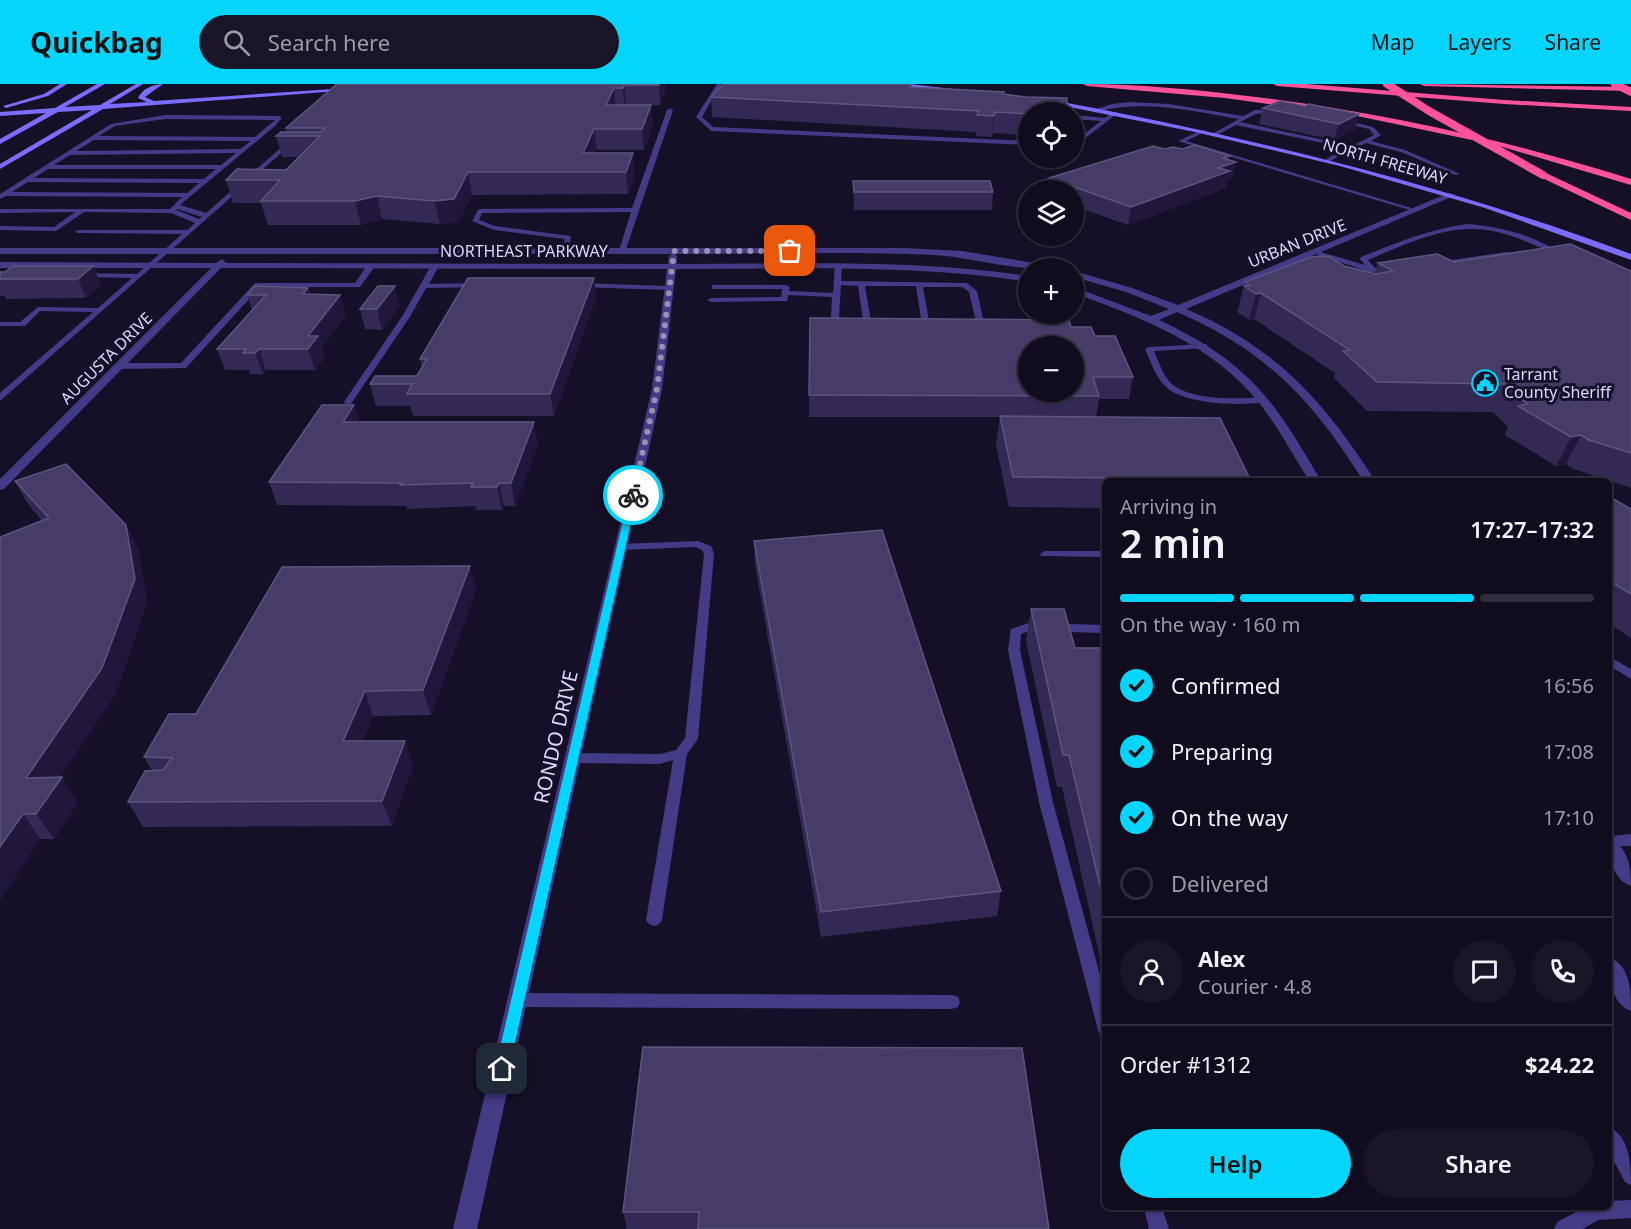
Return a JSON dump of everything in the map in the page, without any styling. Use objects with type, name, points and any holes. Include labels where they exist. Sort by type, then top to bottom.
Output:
[{"type":"highway","points":[[1087,84],[1238,96],[1388,119],[1548,156],[1631,183]]},
{"type":"highway","points":[[1277,84],[1504,102],[1631,109]]},
{"type":"highway","points":[[1387,84],[1429,111],[1543,175],[1631,217]]},
{"type":"highway","points":[[1424,84],[1631,90]]},
{"type":"highway","points":[[1615,84],[1631,90]]},
{"type":"main road","points":[[0,108],[46,95],[64,84]]},
{"type":"main road","points":[[0,142],[10,132],[57,110],[102,84]]},
{"type":"main road","points":[[0,167],[140,84]]},
{"type":"main road","points":[[157,103],[141,99],[143,94],[160,84]]},
{"type":"main road","points":[[890,84],[910,89],[975,92]]},
{"type":"main road","points":[[0,114],[361,89]]},
{"type":"main road","name":"NORTH FREEWAY","points":[[1034,99],[1204,131],[1328,160],[1515,214],[1631,256]]},
{"type":"main road","points":[[80,120],[157,103]]},
{"type":"street","name":"URBAN DRIVE","points":[[1153,319],[1452,195]]},
{"type":"street","name":"NORTHEAST PARKWAY","points":[[0,251],[623,251],[673,258],[961,271],[1018,278]]},
{"type":"street","name":"AUGUSTA DRIVE","points":[[0,486],[233,251]]},
{"type":"street","name":"NORTHEAST PARKWAY","points":[[0,265],[435,266],[905,251],[962,254],[1018,263]]},
{"type":"street","name":"RONDO DRIVE","points":[[465,1229],[657,389],[673,258]]},
{"type":"street","points":[[1084,276],[1110,283],[1176,309],[1228,334],[1269,361],[1288,376],[1316,407],[1367,478]]},
{"type":"street","points":[[1084,294],[1153,319],[1204,346],[1239,375],[1263,400],[1313,478]]},
{"type":"street","points":[[1612,850],[1631,879]]},
{"type":"street","points":[[1612,970],[1631,1002]]},
{"type":"lane","points":[[729,87],[718,85],[699,117],[711,129],[1018,143]]},
{"type":"lane","points":[[342,97],[350,90]]},
{"type":"lane","points":[[1096,110],[1120,103],[1140,103],[1244,118]]},
{"type":"lane","points":[[623,251],[670,110]]},
{"type":"lane","points":[[1215,134],[1255,112],[1282,111]]},
{"type":"lane","points":[[1084,136],[1115,113]]},
{"type":"lane","points":[[2,195],[113,125],[153,117],[279,118],[186,195],[173,209]]},
{"type":"lane","points":[[1084,118],[1106,120]]},
{"type":"lane","points":[[1328,160],[1378,135],[1377,132],[1357,124],[1336,120]]},
{"type":"lane","points":[[1236,123],[1353,148]]},
{"type":"lane","points":[[1204,131],[1182,141],[1415,210]]},
{"type":"lane","points":[[0,398],[302,132]]},
{"type":"lane","points":[[93,138],[255,139]]},
{"type":"lane","points":[[1368,142],[1403,151],[1456,174]]},
{"type":"lane","points":[[69,153],[241,151]]},
{"type":"lane","points":[[47,167],[220,167]]},
{"type":"lane","points":[[27,180],[203,181]]},
{"type":"lane","points":[[2,195],[186,195]]},
{"type":"lane","points":[[0,211],[173,209],[207,216]]},
{"type":"lane","points":[[173,209],[200,222]]},
{"type":"lane","points":[[0,228],[56,229],[82,210]]},
{"type":"lane","points":[[565,251],[569,237],[494,228],[475,221],[480,211],[635,210]]},
{"type":"lane","points":[[1373,270],[1364,259],[1436,230],[1455,227],[1502,231],[1561,254]]},
{"type":"lane","points":[[78,231],[189,232]]},
{"type":"lane","points":[[1531,250],[1551,250]]},
{"type":"lane","points":[[1314,252],[1373,270],[1399,270]]},
{"type":"lane","points":[[1432,265],[1520,252]]},
{"type":"lane","points":[[30,275],[42,265]]},
{"type":"lane","points":[[118,366],[183,366],[258,285],[357,285],[371,266]]},
{"type":"lane","points":[[348,402],[407,315],[435,266]]},
{"type":"lane","points":[[834,334],[838,266]]},
{"type":"lane","points":[[73,275],[138,276]]},
{"type":"lane","points":[[837,283],[964,285],[973,291],[982,332],[971,332]]},
{"type":"lane","points":[[424,285],[493,285]]},
{"type":"lane","points":[[573,285],[668,288]]},
{"type":"lane","points":[[861,285],[868,333],[880,333]]},
{"type":"lane","points":[[919,285],[927,332]]},
{"type":"lane","points":[[711,300],[784,299],[786,287],[715,287]]},
{"type":"lane","points":[[785,293],[836,294]]},
{"type":"lane","points":[[0,324],[22,324],[38,309],[100,310]]},
{"type":"lane","points":[[915,332],[938,332]]},
{"type":"lane","points":[[1204,346],[1149,349],[1166,382],[1174,389],[1204,398],[1237,402],[1263,400]]},
{"type":"lane","points":[[621,548],[698,544],[707,548],[709,554],[691,739],[681,753],[654,920]]},
{"type":"lane","points":[[1046,554],[1102,554]]},
{"type":"lane","points":[[1102,629],[1029,627],[1015,632],[1014,650],[1046,802],[1102,1015]]},
{"type":"lane","points":[[1612,662],[1631,675]]},
{"type":"lane","points":[[573,758],[660,759],[681,753]]},
{"type":"lane","points":[[1612,840],[1631,840]]},
{"type":"lane","points":[[518,1000],[952,1002]]},
{"type":"lane","points":[[1612,1141],[1631,1176]]},
{"type":"lane","points":[[1612,1210],[1631,1209]]},
{"type":"lane","points":[[1154,1210],[1159,1229]]},
{"type":"lane","points":[[1564,1229],[1596,1210]]},
{"type":"building","points":[[337,84],[659,85],[624,85],[623,88],[614,88],[606,105],[651,105],[642,129],[594,129],[583,153],[633,153],[626,172],[468,172],[454,199],[434,201],[377,196],[355,201],[261,201],[280,180],[226,180],[237,169],[286,170],[320,136],[276,136],[281,132],[321,132],[325,128],[286,128]]},
{"type":"building","points":[[723,84],[912,84],[910,87],[1004,92],[1003,94],[1026,97],[1067,98],[1067,102],[1018,102],[1018,113],[995,112],[994,116],[977,115],[979,111],[711,97]]},
{"type":"building","points":[[1280,101],[1359,114],[1339,124],[1263,108]]},
{"type":"building","points":[[1195,145],[1230,156],[1223,158],[1236,162],[1218,168],[1230,171],[1131,207],[1084,190],[1084,180],[1049,178],[1153,146],[1182,149]]},
{"type":"building","points":[[853,181],[990,181],[993,192],[854,192]]},
{"type":"building","name":"Tarrant County Sheriff","points":[[1570,244],[1631,271],[1631,453],[1589,440],[1581,435],[1571,437],[1518,406],[1527,404],[1505,384],[1377,382],[1343,351],[1350,350],[1261,293],[1256,294],[1244,286],[1249,285],[1245,282],[1311,257],[1330,257],[1344,266],[1376,274],[1393,271],[1378,263],[1437,254],[1454,262]]},
{"type":"building","points":[[13,266],[93,266],[78,279],[0,279],[0,272],[5,272]]},
{"type":"building","points":[[468,278],[594,278],[550,394],[407,394],[412,384],[370,384],[375,376],[417,376],[427,359],[420,359]]},
{"type":"building","points":[[255,286],[308,288],[303,294],[340,295],[308,336],[318,336],[308,349],[259,349],[255,353],[243,353],[246,349],[217,349],[266,295],[247,295]]},
{"type":"building","points":[[378,286],[395,286],[377,309],[360,309]]},
{"type":"building","points":[[810,318],[1018,320],[1018,324],[1070,324],[1071,327],[1091,327],[1095,336],[1115,336],[1133,377],[1093,377],[1099,396],[1084,396],[1084,336],[1018,336],[1018,396],[809,395]]},
{"type":"building","points":[[322,405],[354,405],[343,422],[534,422],[511,483],[499,483],[497,487],[471,487],[473,483],[400,485],[402,483],[269,482]]},
{"type":"building","points":[[1000,416],[1220,418],[1250,478],[1132,478],[1013,477]]},
{"type":"building","points":[[66,464],[126,525],[135,579],[102,668],[26,778],[62,777],[36,814],[23,814],[0,847],[0,537],[49,518],[15,481]]},
{"type":"building","points":[[1612,498],[1631,509],[1631,594],[1612,582]]},
{"type":"building","points":[[882,530],[1001,891],[821,912],[754,541]]},
{"type":"building","points":[[470,566],[423,690],[365,691],[343,741],[405,741],[382,801],[128,802],[145,771],[163,770],[172,758],[144,757],[169,714],[196,714],[282,567]]},
{"type":"building","points":[[1031,609],[1064,609],[1075,648],[1102,648],[1102,894],[1069,755],[1063,755]]},
{"type":"building","points":[[643,1047],[1022,1048],[1049,1229],[698,1229],[699,1212],[623,1212]]},
{"type":"way so far","points":[[633,495],[657,389],[674,251],[790,251]]},
{"type":"place","name":"Tarrant County Sheriff","points":[[1485,383]]},
{"type":"route","points":[[502,1069],[633,495]]}]
